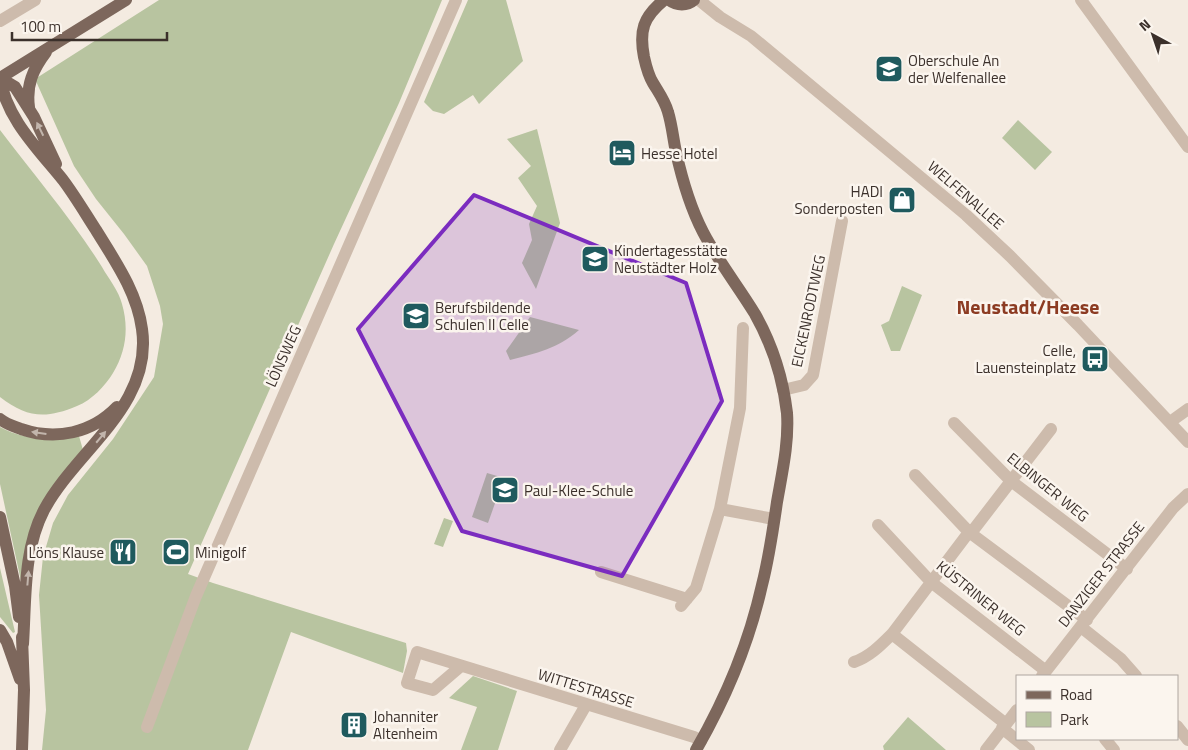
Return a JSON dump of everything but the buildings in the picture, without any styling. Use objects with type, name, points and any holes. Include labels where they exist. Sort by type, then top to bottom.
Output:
[{"type":"main road","points":[[0,78],[126,0]]},
{"type":"main road","points":[[664,0],[645,22],[640,39],[646,67],[668,112],[676,152],[691,205],[703,232],[755,314],[768,339],[783,390],[787,415],[786,445],[766,570],[747,638],[729,687],[699,746]]},
{"type":"main road","points":[[669,0],[683,5],[694,0]]},
{"type":"main road","points":[[29,109],[28,90],[30,78],[49,48]]},
{"type":"main road","points":[[0,78],[15,86],[29,109],[64,182]]},
{"type":"main road","points":[[0,78],[2,94],[12,114],[64,182],[119,266],[136,306],[142,328],[144,346],[141,367],[122,410],[58,487],[44,511],[30,550],[23,644],[22,750]]},
{"type":"main road","points":[[0,107],[12,114]]},
{"type":"main road","points":[[0,419],[4,423],[33,433],[54,435],[81,430],[108,416],[119,405],[136,380]]},
{"type":"main road","points":[[0,517],[15,586],[23,644]]},
{"type":"main road","points":[[0,630],[24,690]]},
{"type":"street","points":[[0,21],[34,0]]},
{"type":"street","name":"LÖNSWEG","points":[[147,727],[196,596],[456,0]]},
{"type":"street","name":"WELFENALLEE","points":[[699,0],[720,17],[751,36],[966,215],[1010,256],[1188,442]]},
{"type":"street","points":[[1081,0],[1188,147]]},
{"type":"street","name":"EICKENRODTWEG","points":[[783,390],[804,385],[813,374],[842,221]]},
{"type":"street","points":[[601,572],[684,603],[696,588],[720,509],[740,408],[743,328]]},
{"type":"street","points":[[1170,422],[1188,409]]},
{"type":"street","name":"ELBINGER WEG","points":[[954,423],[1011,481],[1127,569]]},
{"type":"street","points":[[854,662],[874,651],[892,634],[1051,429]]},
{"type":"street","points":[[915,476],[970,532],[1084,623],[1135,675]]},
{"type":"street","name":"DANZIGER STRASSE","points":[[1044,674],[1173,508],[1188,494]]},
{"type":"street","points":[[720,509],[774,519]]},
{"type":"street","name":"KÜSTRINER WEG","points":[[878,525],[931,582],[1044,674]]},
{"type":"street","points":[[892,634],[1016,738]]},
{"type":"street","name":"WITTESTRASSE","points":[[461,666],[694,737],[699,746]]},
{"type":"street","points":[[560,750],[586,705]]},
{"type":"street","points":[[986,750],[1016,711]]},
{"type":"street","points":[[1178,727],[1188,740]]},
{"type":"street","points":[[1019,740],[1029,750]]},
{"type":"street","points":[[1106,740],[1114,750]]},
{"type":"highlighted area","points":[[474,195],[686,283],[722,401],[622,576],[462,531],[358,329]]},
{"type":"green space","points":[[159,0],[442,0],[399,103],[334,244],[188,574],[406,643],[407,651],[403,673],[291,632],[248,750],[42,750],[46,710],[39,595],[43,557],[53,523],[68,495],[113,439],[154,377],[163,324],[160,306],[147,266],[96,199],[74,166],[35,79]]},
{"type":"green space","points":[[468,0],[506,0],[523,61],[479,104],[473,95],[444,114],[433,111],[424,102]]},
{"type":"green space","points":[[1018,120],[1052,152],[1035,170],[1002,138]]},
{"type":"green space","points":[[537,129],[560,223],[536,289],[522,263],[532,240],[529,224],[537,206],[518,178],[531,166],[507,139]]},
{"type":"green space","points":[[0,130],[66,214],[90,249],[116,289],[121,299],[124,313],[125,340],[121,357],[110,378],[88,400],[56,413],[28,413],[0,397]]},
{"type":"green space","points":[[902,286],[922,295],[900,351],[891,351],[881,325],[889,321]]},
{"type":"green space","points":[[530,317],[579,330],[555,346],[510,360],[506,351]]},
{"type":"green space","points":[[0,427],[29,437],[79,436],[83,450],[65,471],[21,581],[0,484]]},
{"type":"green space","points":[[487,473],[504,478],[488,523],[472,517]]},
{"type":"green space","points":[[444,518],[453,521],[443,547],[434,544]]},
{"type":"green space","points":[[0,568],[15,632],[13,633],[0,617]]},
{"type":"green space","points":[[473,676],[517,691],[498,750],[461,750],[477,707],[449,698]]},
{"type":"green space","points":[[908,717],[946,750],[884,750],[883,746]]},
{"type":"place","name":"Oberschule An der Welfenallee","points":[[889,69]]},
{"type":"place","name":"Hesse Hotel","points":[[622,153]]},
{"type":"place","name":"HADI Sonderposten","points":[[902,200]]},
{"type":"place","name":"Kindertagesstätte Neustädter Holz","points":[[595,259]]},
{"type":"place","name":"Berufsbildende Schulen II Celle","points":[[416,316]]},
{"type":"place","name":"Celle, Lauensteinplatz","points":[[1095,359]]},
{"type":"place","name":"Paul-Klee-Schule","points":[[505,490]]},
{"type":"place","name":"Löns Klause","points":[[123,552]]},
{"type":"place","name":"Minigolf","points":[[176,552]]},
{"type":"place","name":"Johanniter Altenheim","points":[[354,725]]},
{"type":"district","name":"Neustadt/Heese","points":[[1028,306]]}]
